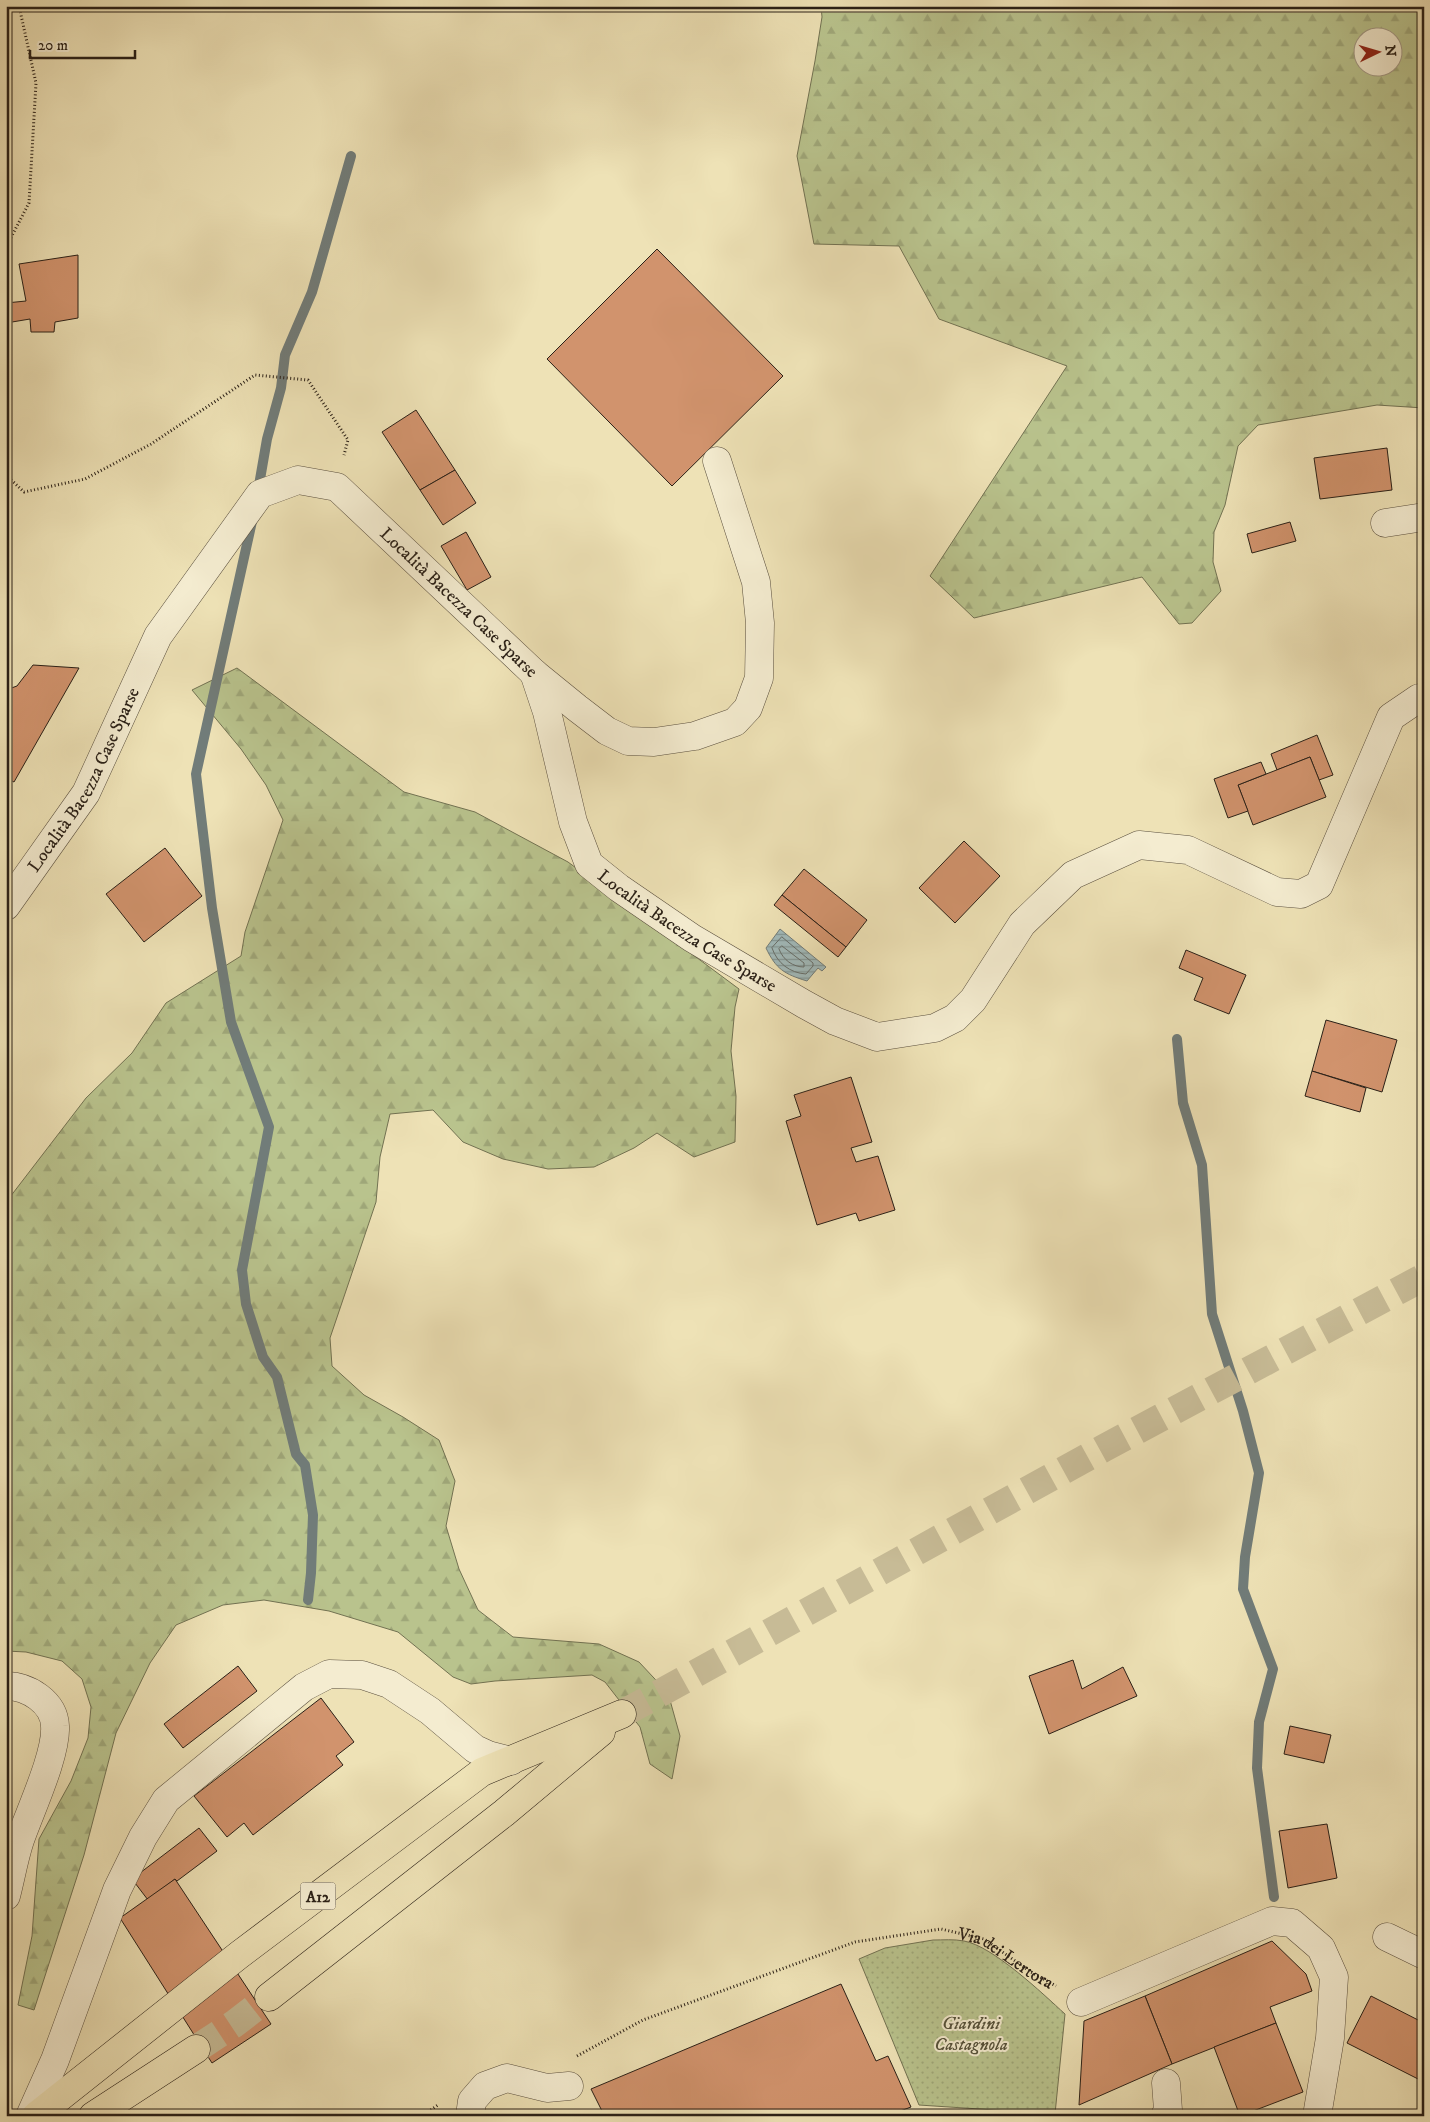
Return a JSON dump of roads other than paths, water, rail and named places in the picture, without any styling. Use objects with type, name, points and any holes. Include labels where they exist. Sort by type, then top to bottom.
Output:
[{"type":"highway","name":"A12","points":[[36,2116],[239,1955],[482,1772],[622,1714],[504,1813],[268,1998]]},
{"type":"highway","points":[[93,2116],[196,2050]]},
{"type":"street","points":[[534,673],[607,731],[628,741],[654,742],[695,736],[735,722],[748,708],[759,678],[760,623],[756,582],[717,461]]},
{"type":"street","name":"Località Bacezza Case Sparse","points":[[6,906],[86,793],[158,636],[260,494],[298,480],[337,488],[534,673],[547,712],[573,822],[589,864],[619,888],[701,943],[836,1021],[877,1037],[935,1028],[955,1018],[974,1000],[1022,924],[1073,875],[1139,845],[1188,850],[1277,892],[1301,894],[1319,885],[1391,717],[1420,698],[1424,698]]},
{"type":"street","points":[[1385,523],[1424,517]]},
{"type":"street","points":[[30,2116],[55,2060],[117,1890],[143,1837],[166,1800],[304,1687],[329,1674],[362,1675],[389,1684],[430,1711],[475,1749],[488,1755],[511,1760]]},
{"type":"street","points":[[6,1686],[25,1688],[39,1696],[50,1709],[55,1725],[51,1753],[20,1842],[6,1896]]},
{"type":"street","points":[[1082,2002],[1272,1921],[1292,1923],[1321,1948],[1334,1977],[1330,2038],[1317,2116]]},
{"type":"street","points":[[1387,1937],[1424,1955]]},
{"type":"street","points":[[470,2116],[472,2101],[485,2086],[507,2078],[547,2088],[569,2086]]},
{"type":"street","points":[[1166,2083],[1168,2110],[1166,2116]]},
{"type":"water","points":[[780,929],[826,967],[822,971],[818,968],[807,981],[792,976],[777,966],[766,948]]},
{"type":"waterway","points":[[258,491],[267,439],[281,388],[285,355],[312,292],[351,156]]},
{"type":"waterway","points":[[253,517],[196,774],[212,908],[231,1022],[269,1127],[242,1270],[246,1304],[263,1357],[277,1377],[296,1454],[305,1465],[313,1515],[308,1600]]},
{"type":"waterway","points":[[1177,1039],[1183,1103],[1202,1165],[1212,1314],[1243,1411],[1259,1473],[1245,1557],[1243,1589],[1273,1669],[1259,1722],[1257,1768],[1274,1897]]},
{"type":"tunnel","points":[[622,1714],[1104,1448],[1424,1277]]},
{"type":"tunnel","points":[[196,2049],[234,2024],[269,1997]]},
{"type":"park label","name":"Giardini Castagnola","points":[[971,2033]]}]
